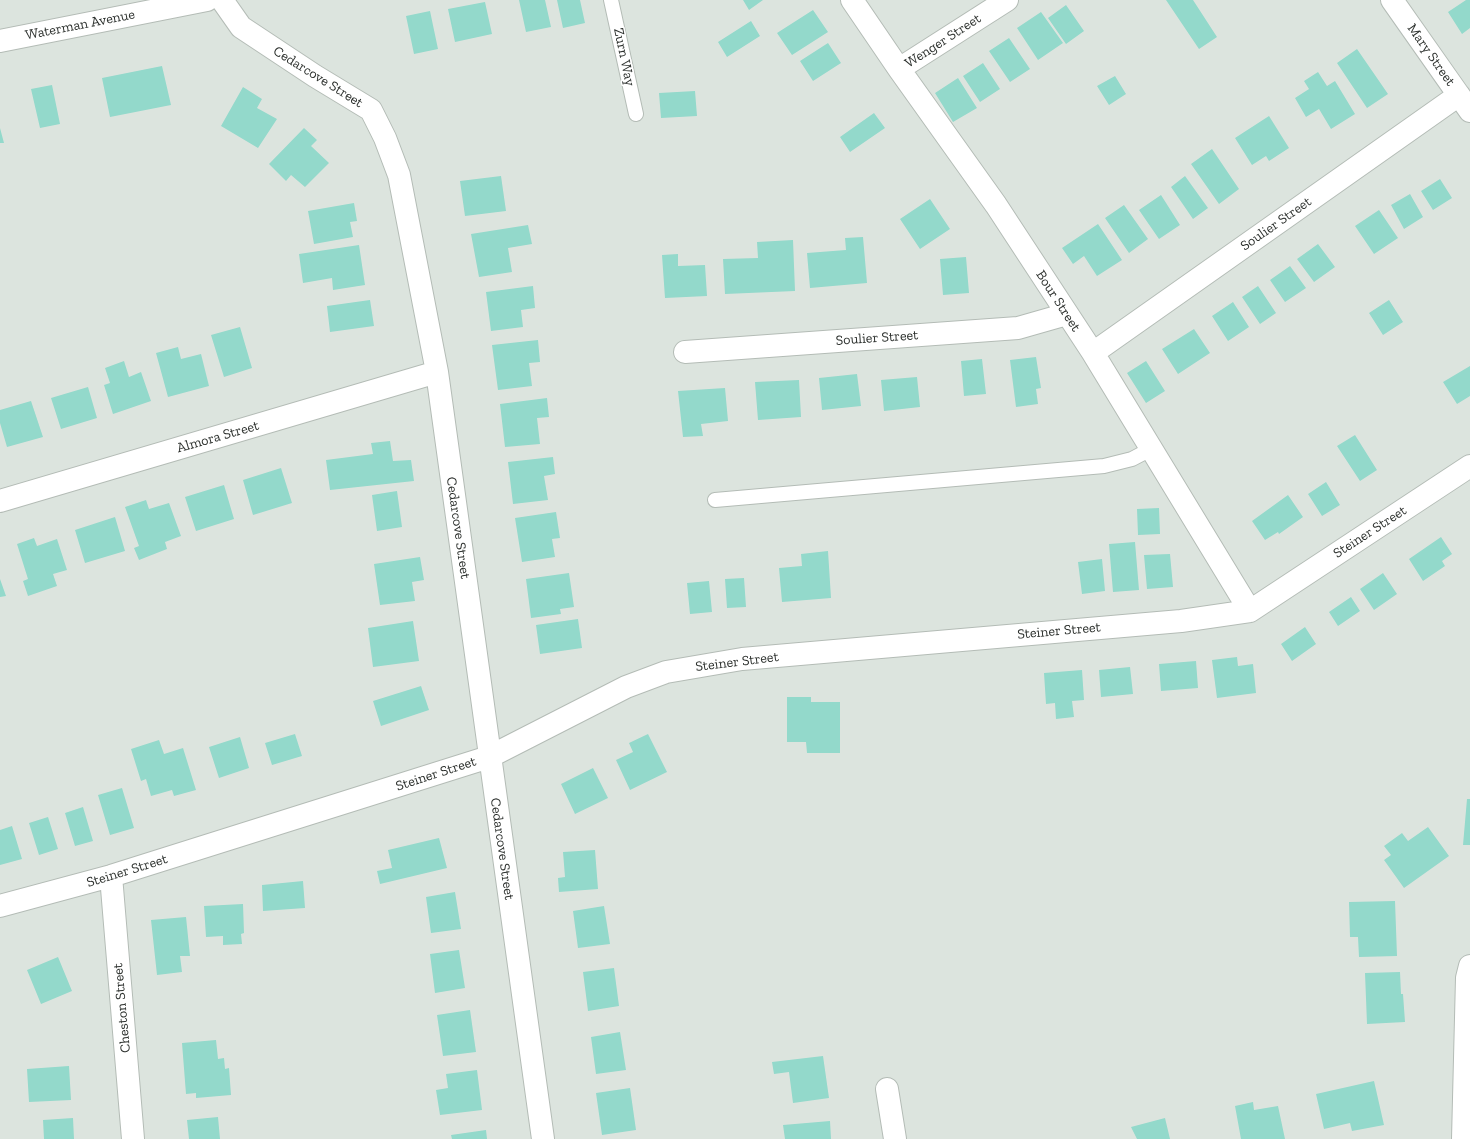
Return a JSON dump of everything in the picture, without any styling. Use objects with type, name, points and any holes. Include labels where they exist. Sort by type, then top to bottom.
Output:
[{"type":"street","name":"Waterman Avenue","points":[[0,41],[207,0]]},
{"type":"street","name":"Cedarcove Street","points":[[222,0],[241,27],[315,76],[371,110],[385,138],[399,175],[437,372],[543,1139]]},
{"type":"street","name":"Bour Street","points":[[852,0],[996,206],[1067,314],[1250,611]]},
{"type":"street","name":"Wenger Street","points":[[899,69],[1007,0]]},
{"type":"street","name":"Mary Street","points":[[1392,0],[1465,103]]},
{"type":"street","name":"Soulier Street","points":[[1092,353],[1465,103]]},
{"type":"street","name":"Soulier Street","points":[[685,352],[1018,328],[1067,314]]},
{"type":"street","name":"Almora Street","points":[[0,501],[437,372]]},
{"type":"street","name":"Steiner Street","points":[[0,906],[111,876],[489,757],[626,687],[666,672],[742,659],[1181,621],[1250,611],[1470,466]]},
{"type":"street","name":"Cheston Street","points":[[111,876],[133,1139]]},
{"type":"street","points":[[1463,1139],[1467,978],[1470,966]]},
{"type":"street","points":[[887,1089],[895,1139]]},
{"type":"lane","name":"Zurn Way","points":[[611,0],[636,114]]},
{"type":"lane","points":[[715,500],[1104,466],[1132,459],[1151,449]]},
{"type":"building","points":[[519,0],[545,0],[551,27],[526,32]]},
{"type":"building","points":[[557,0],[580,0],[585,23],[563,28]]},
{"type":"building","points":[[743,0],[763,0],[749,10]]},
{"type":"building","points":[[1166,0],[1193,0],[1217,37],[1199,49]]},
{"type":"building","points":[[1466,0],[1470,0],[1470,28],[1462,34],[1448,12]]},
{"type":"building","points":[[485,2],[492,34],[455,42],[448,9]]},
{"type":"building","points":[[1066,5],[1084,31],[1066,44],[1048,18]]},
{"type":"building","points":[[813,10],[828,32],[792,55],[777,33]]},
{"type":"building","points":[[430,11],[438,49],[414,54],[406,16]]},
{"type":"building","points":[[1041,12],[1063,43],[1038,60],[1017,28]]},
{"type":"building","points":[[751,21],[760,36],[727,57],[718,42]]},
{"type":"building","points":[[1009,38],[1030,69],[1010,82],[989,51]]},
{"type":"building","points":[[828,43],[841,63],[813,81],[800,61]]},
{"type":"building","points":[[1357,49],[1388,94],[1367,108],[1337,63]]},
{"type":"building","points":[[983,63],[1000,89],[980,102],[963,76]]},
{"type":"building","points":[[162,66],[171,105],[110,117],[102,78]]},
{"type":"building","points":[[1318,72],[1327,86],[1335,81],[1355,114],[1331,129],[1319,109],[1306,117],[1295,98],[1309,89],[1304,81]]},
{"type":"building","points":[[1115,76],[1126,94],[1109,105],[1097,86]]},
{"type":"building","points":[[958,78],[977,108],[953,122],[935,93]]},
{"type":"building","points":[[52,85],[60,124],[40,128],[31,89]]},
{"type":"building","points":[[243,87],[262,99],[257,108],[277,119],[258,148],[221,126]]},
{"type":"building","points":[[695,91],[697,116],[661,118],[659,93]]},
{"type":"building","points":[[874,113],[885,128],[850,152],[840,137]]},
{"type":"building","points":[[1269,116],[1289,148],[1269,161],[1266,156],[1252,165],[1235,138]]},
{"type":"building","points":[[0,128],[4,143],[0,143]]},
{"type":"building","points":[[304,128],[317,140],[311,146],[329,163],[305,187],[291,175],[286,181],[269,164]]},
{"type":"building","points":[[1212,149],[1239,189],[1219,204],[1191,164]]},
{"type":"building","points":[[501,176],[506,211],[465,216],[460,181]]},
{"type":"building","points":[[1185,176],[1208,208],[1193,219],[1171,187]]},
{"type":"building","points":[[1440,179],[1452,198],[1433,210],[1421,191]]},
{"type":"building","points":[[1410,194],[1423,217],[1404,229],[1391,205]]},
{"type":"building","points":[[1161,195],[1180,225],[1159,239],[1139,210]]},
{"type":"building","points":[[930,199],[950,229],[920,249],[900,219]]},
{"type":"building","points":[[354,203],[357,221],[350,222],[353,237],[314,244],[308,211]]},
{"type":"building","points":[[1124,205],[1148,239],[1129,253],[1105,218]]},
{"type":"building","points":[[1379,210],[1398,238],[1374,254],[1355,226]]},
{"type":"building","points":[[1098,224],[1122,260],[1097,276],[1084,256],[1073,264],[1062,248]]},
{"type":"building","points":[[528,225],[532,244],[508,248],[512,272],[479,277],[471,234]]},
{"type":"building","points":[[863,237],[867,283],[810,288],[807,253],[846,250],[845,238]]},
{"type":"building","points":[[793,240],[795,291],[725,294],[723,259],[758,258],[757,242]]},
{"type":"building","points":[[1318,244],[1335,267],[1314,282],[1297,259]]},
{"type":"building","points":[[359,245],[365,285],[333,290],[332,278],[303,283],[299,254]]},
{"type":"building","points":[[678,254],[678,266],[705,265],[707,296],[665,298],[662,255]]},
{"type":"building","points":[[966,257],[969,293],[943,295],[940,259]]},
{"type":"building","points":[[1290,266],[1306,288],[1285,302],[1270,280]]},
{"type":"building","points":[[533,286],[535,308],[521,310],[523,327],[491,331],[486,292]]},
{"type":"building","points":[[1258,286],[1276,313],[1260,324],[1242,297]]},
{"type":"building","points":[[370,300],[374,326],[330,332],[327,306]]},
{"type":"building","points":[[1389,300],[1403,322],[1383,335],[1369,313]]},
{"type":"building","points":[[1233,302],[1249,327],[1228,341],[1212,316]]},
{"type":"building","points":[[240,327],[252,368],[224,377],[211,335]]},
{"type":"building","points":[[1194,329],[1210,353],[1178,374],[1162,349]]},
{"type":"building","points":[[538,340],[540,362],[529,363],[532,386],[498,390],[492,345]]},
{"type":"building","points":[[178,347],[181,359],[201,354],[209,386],[168,397],[156,353]]},
{"type":"building","points":[[1036,357],[1041,388],[1036,389],[1038,404],[1016,407],[1010,360]]},
{"type":"building","points":[[982,359],[986,394],[964,396],[961,361]]},
{"type":"building","points":[[124,361],[129,377],[141,372],[151,401],[113,414],[104,385],[110,383],[105,368]]},
{"type":"building","points":[[1146,361],[1165,391],[1146,403],[1127,373]]},
{"type":"building","points":[[1470,366],[1470,396],[1457,404],[1443,382]]},
{"type":"building","points":[[857,374],[861,406],[822,410],[819,378]]},
{"type":"building","points":[[917,377],[920,407],[884,411],[881,380]]},
{"type":"building","points":[[799,380],[801,417],[758,420],[755,382]]},
{"type":"building","points":[[88,387],[97,418],[61,429],[51,398]]},
{"type":"building","points":[[725,388],[728,421],[701,424],[703,436],[683,437],[678,391]]},
{"type":"building","points":[[547,398],[549,417],[537,418],[540,444],[505,447],[500,404]]},
{"type":"building","points":[[31,401],[43,437],[7,447],[0,423],[0,410]]},
{"type":"building","points":[[1355,435],[1377,470],[1360,481],[1337,446]]},
{"type":"building","points":[[390,441],[393,461],[411,460],[414,481],[330,490],[326,460],[373,454],[371,443]]},
{"type":"building","points":[[553,457],[555,474],[544,476],[548,500],[513,504],[508,462]]},
{"type":"building","points":[[281,468],[292,503],[253,515],[243,480]]},
{"type":"building","points":[[1326,482],[1340,505],[1322,516],[1308,494]]},
{"type":"building","points":[[224,485],[234,519],[196,531],[185,497]]},
{"type":"building","points":[[397,491],[402,527],[377,531],[372,495]]},
{"type":"building","points":[[1288,495],[1303,517],[1279,534],[1278,532],[1265,540],[1252,521]]},
{"type":"building","points":[[146,500],[149,509],[169,503],[181,536],[165,542],[167,549],[139,560],[134,548],[139,546],[125,507]]},
{"type":"building","points":[[1159,508],[1160,534],[1138,535],[1137,509]]},
{"type":"building","points":[[556,512],[560,538],[552,539],[555,557],[522,562],[515,518]]},
{"type":"building","points":[[115,517],[125,551],[85,563],[75,530]]},
{"type":"building","points":[[1441,537],[1452,554],[1442,561],[1445,566],[1423,581],[1409,559]]},
{"type":"building","points":[[34,538],[37,546],[57,539],[67,570],[53,574],[57,586],[28,596],[23,581],[28,579],[17,544]]},
{"type":"building","points":[[1135,542],[1139,590],[1113,592],[1109,544]]},
{"type":"building","points":[[828,551],[831,598],[782,602],[779,568],[802,566],[801,554]]},
{"type":"building","points":[[1170,554],[1173,587],[1147,589],[1144,555]]},
{"type":"building","points":[[420,557],[424,580],[412,582],[415,601],[380,605],[374,564]]},
{"type":"building","points":[[1102,559],[1105,591],[1082,594],[1078,562]]},
{"type":"building","points":[[569,573],[574,607],[560,609],[561,614],[531,618],[526,579]]},
{"type":"building","points":[[1383,573],[1397,594],[1374,610],[1360,589]]},
{"type":"building","points":[[744,578],[746,607],[727,608],[725,579]]},
{"type":"building","points":[[0,579],[6,596],[0,597]]},
{"type":"building","points":[[709,581],[712,612],[690,614],[687,583]]},
{"type":"building","points":[[1351,597],[1360,611],[1338,626],[1329,612]]},
{"type":"building","points":[[578,619],[582,648],[540,654],[536,625]]},
{"type":"building","points":[[413,621],[419,661],[373,667],[368,628]]},
{"type":"building","points":[[1305,627],[1316,644],[1292,661],[1281,644]]},
{"type":"building","points":[[1237,657],[1238,666],[1253,664],[1256,693],[1217,698],[1212,660]]},
{"type":"building","points":[[1196,661],[1198,688],[1161,691],[1159,664]]},
{"type":"building","points":[[1130,667],[1133,694],[1101,697],[1099,670]]},
{"type":"building","points":[[1082,670],[1084,700],[1072,701],[1074,717],[1056,719],[1055,703],[1046,704],[1044,673]]},
{"type":"building","points":[[421,686],[429,710],[381,726],[373,701]]},
{"type":"building","points":[[787,697],[811,697],[811,702],[840,702],[840,753],[807,753],[806,742],[787,742]]},
{"type":"building","points":[[295,734],[302,756],[272,765],[265,743]]},
{"type":"building","points":[[648,734],[667,772],[630,790],[616,760],[633,752],[629,743]]},
{"type":"building","points":[[240,737],[249,768],[219,778],[209,747]]},
{"type":"building","points":[[159,740],[164,754],[183,748],[196,790],[174,796],[172,790],[151,796],[146,779],[141,781],[131,749]]},
{"type":"building","points":[[593,768],[608,798],[575,814],[561,784]]},
{"type":"building","points":[[122,788],[134,828],[110,835],[98,795]]},
{"type":"building","points":[[1467,799],[1470,799],[1470,845],[1463,845]]},
{"type":"building","points":[[83,807],[93,841],[75,846],[65,813]]},
{"type":"building","points":[[48,817],[58,849],[39,855],[29,823]]},
{"type":"building","points":[[12,826],[22,859],[0,865],[0,830]]},
{"type":"building","points":[[1428,827],[1449,856],[1404,888],[1384,860],[1391,855],[1384,846],[1402,833],[1408,841]]},
{"type":"building","points":[[439,838],[447,868],[380,884],[377,871],[392,868],[388,850]]},
{"type":"building","points":[[595,850],[598,889],[559,892],[558,878],[565,877],[563,852]]},
{"type":"building","points":[[303,881],[305,908],[263,911],[262,885]]},
{"type":"building","points":[[455,892],[461,929],[431,933],[426,897]]},
{"type":"building","points":[[1395,901],[1397,956],[1359,957],[1358,937],[1350,937],[1349,902]]},
{"type":"building","points":[[243,904],[244,933],[241,934],[242,944],[223,945],[223,936],[206,937],[204,906]]},
{"type":"building","points":[[604,906],[610,944],[578,948],[573,911]]},
{"type":"building","points":[[186,917],[190,956],[180,956],[182,972],[157,975],[151,920]]},
{"type":"building","points":[[459,950],[465,988],[435,993],[430,954]]},
{"type":"building","points":[[58,957],[72,991],[41,1004],[27,970]]},
{"type":"building","points":[[614,968],[619,1006],[588,1011],[583,972]]},
{"type":"building","points":[[1400,972],[1405,1022],[1367,1024],[1365,973]]},
{"type":"building","points":[[470,1010],[476,1052],[443,1056],[437,1015]]},
{"type":"building","points":[[620,1032],[626,1070],[596,1074],[591,1037]]},
{"type":"building","points":[[216,1040],[218,1059],[224,1058],[225,1069],[229,1068],[231,1095],[196,1098],[196,1093],[186,1094],[182,1043]]},
{"type":"building","points":[[823,1056],[829,1098],[793,1103],[789,1072],[774,1074],[772,1062]]},
{"type":"building","points":[[69,1066],[71,1100],[29,1102],[27,1069]]},
{"type":"building","points":[[477,1070],[482,1110],[440,1115],[436,1090],[448,1088],[446,1074]]},
{"type":"building","points":[[1374,1081],[1384,1125],[1352,1131],[1350,1123],[1324,1129],[1316,1094]]},
{"type":"building","points":[[630,1088],[636,1130],[602,1135],[596,1093]]},
{"type":"building","points":[[1253,1102],[1254,1110],[1278,1106],[1285,1139],[1241,1139],[1235,1106]]},
{"type":"building","points":[[218,1117],[220,1139],[189,1139],[187,1120]]},
{"type":"building","points":[[73,1118],[74,1139],[44,1139],[43,1120]]},
{"type":"building","points":[[1165,1118],[1170,1139],[1137,1139],[1131,1127]]},
{"type":"building","points":[[830,1121],[831,1139],[785,1139],[783,1125]]},
{"type":"building","points":[[486,1130],[487,1139],[452,1139],[451,1135]]}]
